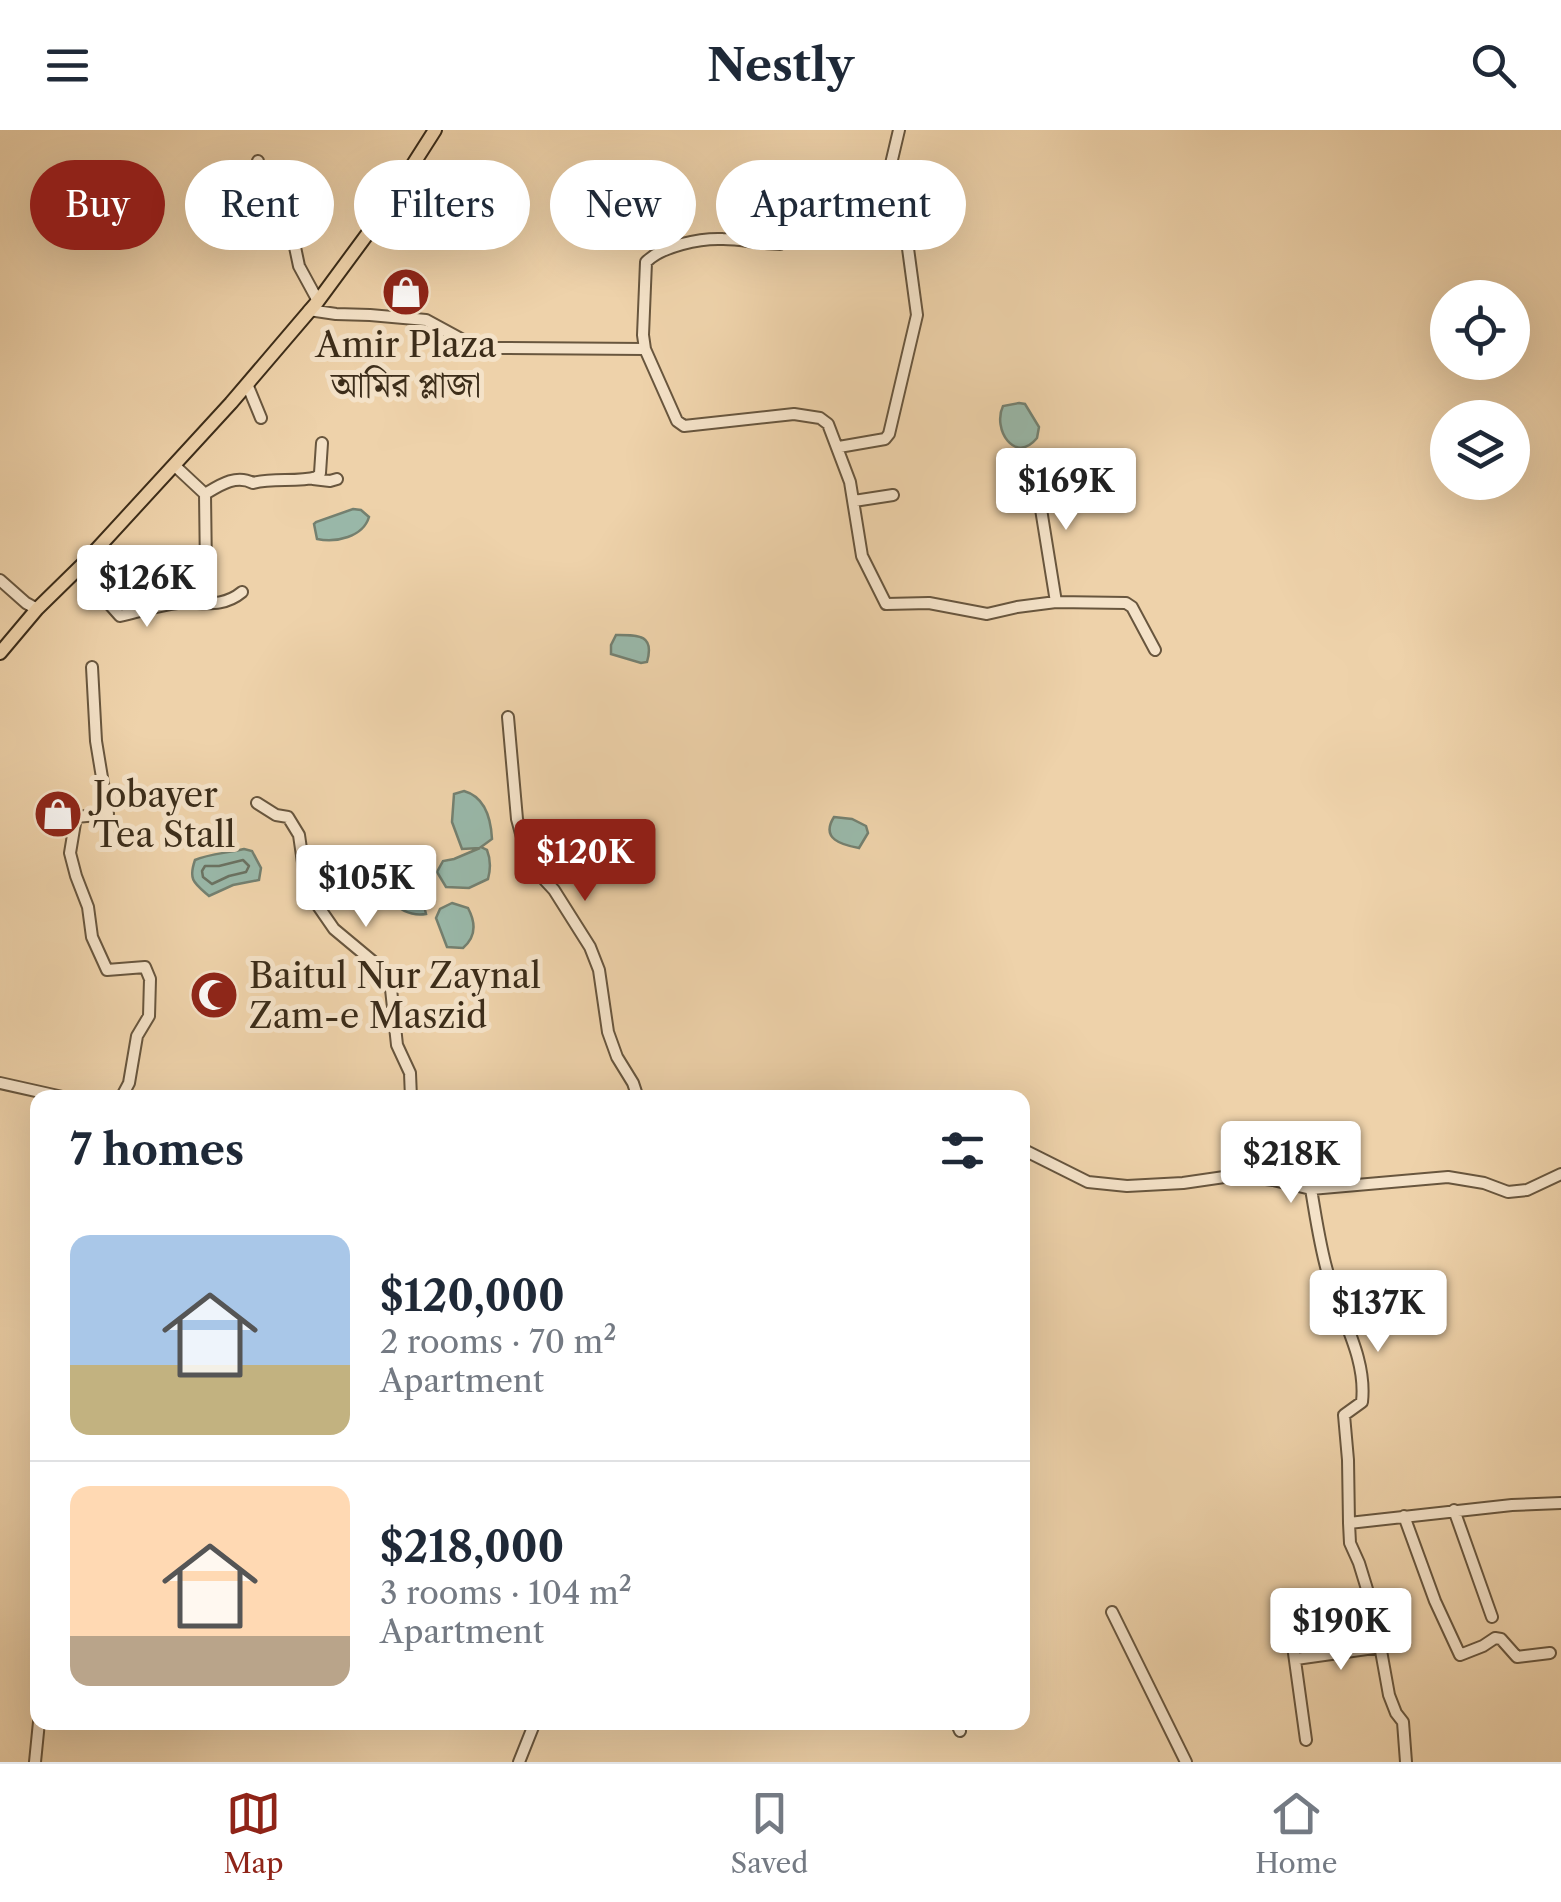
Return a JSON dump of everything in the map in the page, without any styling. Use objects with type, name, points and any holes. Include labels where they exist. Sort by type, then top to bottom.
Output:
[{"type":"main road","points":[[0,653],[247,384],[313,306],[378,221],[435,130]]},
{"type":"street","points":[[838,447],[885,439],[889,434],[917,315],[908,241],[890,188],[890,168],[899,130]]},
{"type":"street","points":[[716,239],[656,252],[646,262],[644,348],[677,421],[684,426],[807,416],[828,424],[854,501],[862,556],[886,604],[929,604],[987,614],[1056,602],[1130,604],[1155,650]]},
{"type":"street","points":[[296,250],[313,306],[336,314],[426,320],[472,346],[644,348]]},
{"type":"street","points":[[247,384],[262,418]]},
{"type":"street","points":[[312,479],[320,473],[322,443]]},
{"type":"street","points":[[174,464],[205,494],[206,571],[197,579],[172,582],[175,602]]},
{"type":"street","points":[[1035,472],[1056,602]]},
{"type":"street","points":[[205,494],[233,480],[253,483],[338,479]]},
{"type":"street","points":[[854,501],[893,495]]},
{"type":"street","points":[[84,562],[104,598],[120,616],[175,602],[231,601],[242,592]]},
{"type":"street","points":[[0,580],[37,609]]},
{"type":"street","points":[[92,667],[96,741],[108,814],[76,817],[70,853],[88,907],[92,937],[107,970],[145,967],[150,979],[149,1016],[137,1036],[125,1090]]},
{"type":"street","points":[[508,718],[517,819],[530,862],[554,890],[590,947],[599,970],[608,1032],[635,1090]]},
{"type":"street","points":[[257,803],[276,815],[288,817],[298,835],[307,890],[334,930],[382,969],[391,989],[397,1046],[410,1074],[411,1090]]},
{"type":"street","points":[[0,1084],[30,1090]]},
{"type":"street","points":[[1030,1153],[1088,1182],[1128,1186],[1238,1175],[1311,1190],[1448,1177],[1484,1182],[1508,1192],[1526,1190],[1561,1174]]},
{"type":"street","points":[[1311,1190],[1327,1273],[1364,1382],[1362,1402],[1344,1415],[1350,1543],[1374,1612],[1389,1695],[1402,1722],[1406,1762]]},
{"type":"street","points":[[1348,1522],[1561,1503]]},
{"type":"street","points":[[1454,1510],[1492,1616]]},
{"type":"street","points":[[1404,1516],[1460,1654],[1496,1638],[1517,1657],[1550,1653]]},
{"type":"street","points":[[1112,1612],[1186,1762]]},
{"type":"street","points":[[1293,1646],[1306,1740]]},
{"type":"street","points":[[1296,1659],[1381,1647]]},
{"type":"street","points":[[35,1762],[37,1730]]},
{"type":"street","points":[[519,1762],[532,1730]]},
{"type":"water","points":[[1025,404],[1039,427],[1037,438],[1021,448],[1008,441],[1000,415],[1003,406]]},
{"type":"water","points":[[353,509],[369,517],[355,534],[340,539],[317,539],[316,522]]},
{"type":"water","points":[[616,635],[638,636],[647,641],[647,662],[611,654]]},
{"type":"water","points":[[464,791],[477,798],[488,817],[492,839],[481,847],[487,850],[489,875],[469,888],[446,887],[437,872],[443,861],[480,848],[462,849],[452,822],[454,794]]},
{"type":"water","points":[[834,817],[866,826],[868,833],[859,848],[831,836]]},
{"type":"water","points":[[244,849],[252,851],[261,868],[259,880],[233,885],[209,896],[196,884],[192,877],[195,860]]},
{"type":"water","points":[[394,861],[416,884],[426,914],[404,911],[390,898],[385,879]]},
{"type":"water","points":[[452,903],[468,908],[472,919],[472,934],[463,948],[447,947],[436,918],[440,909]]},
{"type":"place","name":"Amir Plaza আমির প্লাজা","points":[[406,292]]},
{"type":"place","name":"Jobayer Tea Stall","points":[[58,814]]},
{"type":"place","name":"Baitul Nur Zaynal Zam-e Maszid","points":[[214,995]]}]
